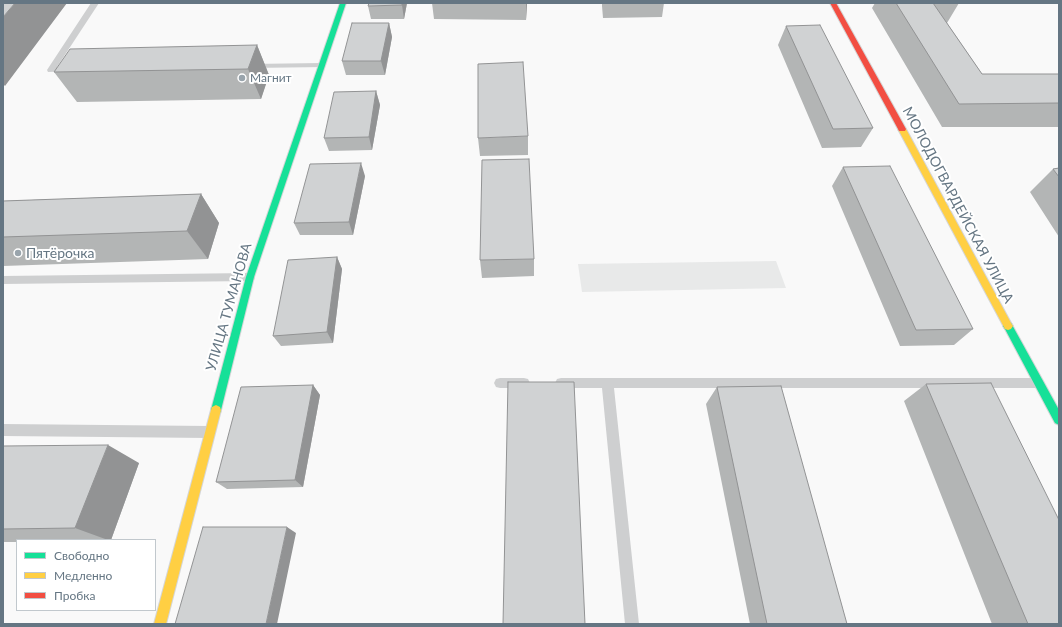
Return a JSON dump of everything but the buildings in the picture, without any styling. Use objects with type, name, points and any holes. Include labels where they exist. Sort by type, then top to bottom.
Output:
[{"type":"street","name":"УЛИЦА ТУМАНОВА","points":[[160,624],[250,277],[343,3]]},
{"type":"street","name":"МОЛОДОГВАРДЕЙСКАЯ УЛИЦА","points":[[834,3],[1059,420]]},
{"type":"lane","points":[[75,69],[51,70],[95,3]]},
{"type":"lane","points":[[242,67],[322,65]]},
{"type":"lane","points":[[3,280],[250,277]]},
{"type":"lane","points":[[500,383],[1038,383]]},
{"type":"lane","points":[[608,383],[632,624]]},
{"type":"lane","points":[[3,430],[209,432]]},
{"type":"shaded area","points":[[776,261],[786,288],[582,292],[578,264]]},
{"type":"traffic: fast","points":[[216,410],[250,277],[343,3]]},
{"type":"traffic: fast","points":[[1008,326],[1059,420]]},
{"type":"traffic: slow","points":[[902,129],[1008,326]]},
{"type":"traffic: slow","points":[[160,624],[216,410]]},
{"type":"traffic: jam","points":[[833,3],[902,129]]},
{"type":"place","name":"Магнит","points":[[242,78]]},
{"type":"place","name":"Пятёрочка","points":[[18,253]]}]
